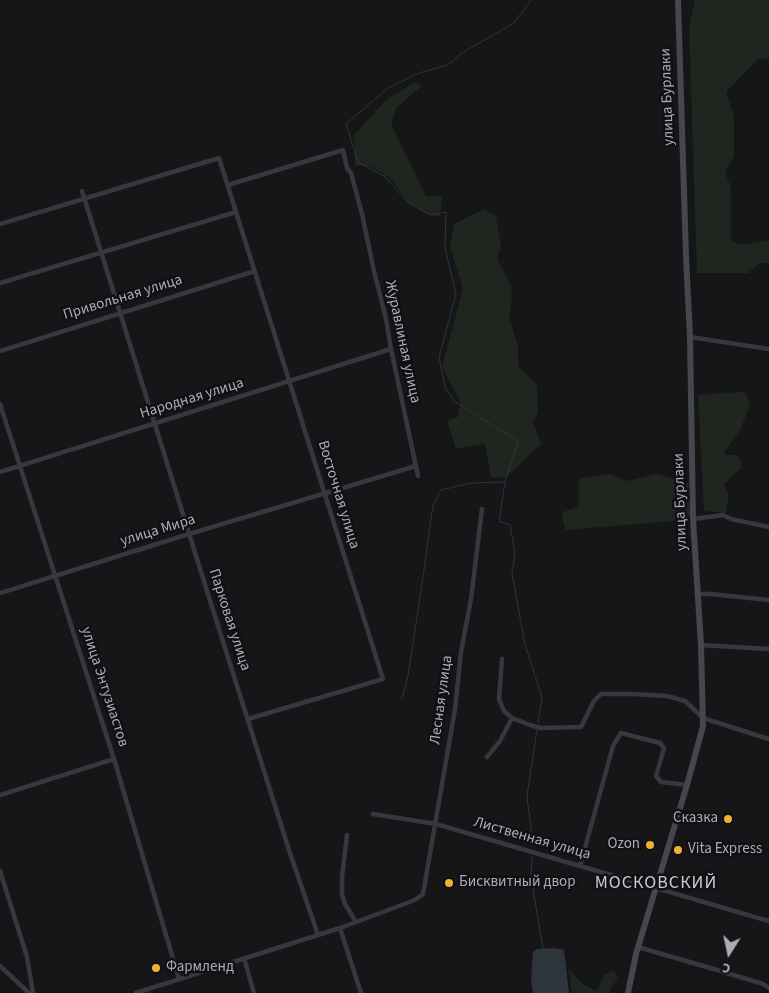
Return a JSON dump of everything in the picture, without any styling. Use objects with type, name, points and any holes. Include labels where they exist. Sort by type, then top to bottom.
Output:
[{"type":"street","name":"улица Бурлаки","points":[[628,993],[638,947],[687,785],[703,718],[701,645],[692,519],[690,337],[685,247],[678,0]]},
{"type":"street","name":"Журавлиная улица","points":[[228,185],[343,150],[362,214],[386,319],[418,476]]},
{"type":"street","name":"Восточная улица","points":[[85,198],[219,158],[383,679],[248,720]]},
{"type":"street","name":"Парковая улица","points":[[82,191],[189,534],[318,935]]},
{"type":"street","points":[[0,224],[85,198]]},
{"type":"street","points":[[0,283],[236,212]]},
{"type":"street","name":"Привольная улица","points":[[0,351],[255,270]]},
{"type":"street","points":[[690,337],[769,349]]},
{"type":"street","name":"Народная улица","points":[[0,472],[154,423],[289,383],[391,349]]},
{"type":"street","name":"улица Энтузиастов","points":[[0,404],[114,759],[179,979]]},
{"type":"street","name":"улица Мира","points":[[0,593],[416,466]]},
{"type":"street","name":"Лесная улица","points":[[356,922],[415,900],[423,894],[455,709],[461,652],[471,599],[482,509]]},
{"type":"street","points":[[692,519],[723,516],[769,527]]},
{"type":"street","points":[[698,594],[769,600]]},
{"type":"street","points":[[701,645],[769,650]]},
{"type":"street","points":[[502,659],[499,699],[504,711],[512,718],[540,728],[581,727],[594,701],[600,694],[616,693],[667,696],[685,701],[703,718],[769,739]]},
{"type":"street","points":[[487,757],[500,740],[512,718]]},
{"type":"street","points":[[580,866],[613,746],[621,733],[660,743],[664,748],[656,776],[661,782],[687,785]]},
{"type":"street","points":[[0,795],[114,759]]},
{"type":"street","name":"Лиственная улица","points":[[373,814],[436,824],[769,921]]},
{"type":"street","points":[[136,993],[356,922],[345,904],[342,894],[347,835]]},
{"type":"street","points":[[0,871],[26,956],[33,993]]},
{"type":"street","points":[[340,928],[361,993]]},
{"type":"street","points":[[638,947],[763,984],[769,988]]},
{"type":"street","points":[[244,958],[254,993]]},
{"type":"street","points":[[0,966],[29,993]]},
{"type":"shaded area","points":[[695,0],[769,0],[769,58],[758,59],[726,92],[734,117],[734,156],[725,173],[731,187],[731,240],[739,245],[769,240],[769,263],[759,263],[748,273],[697,273],[689,27]]},
{"type":"shaded area","points":[[414,83],[422,86],[397,107],[391,124],[426,196],[442,196],[440,217],[424,213],[408,202],[390,178],[372,167],[355,165],[354,135],[386,100]]},
{"type":"shaded area","points":[[484,209],[496,216],[501,246],[497,259],[511,285],[512,298],[509,316],[518,346],[518,366],[537,385],[538,412],[533,422],[541,444],[505,478],[491,477],[485,443],[456,449],[447,421],[458,417],[460,401],[442,367],[463,289],[450,247],[454,224]]},
{"type":"shaded area","points":[[746,393],[750,405],[739,433],[724,451],[726,455],[738,455],[742,467],[724,484],[729,495],[726,513],[704,511],[698,395]]},
{"type":"shaded area","points":[[609,474],[627,481],[657,474],[689,483],[690,516],[686,520],[566,530],[561,513],[579,506],[579,478]]},
{"type":"shaded area","points":[[554,948],[564,950],[569,993],[533,993],[531,979],[533,952],[537,949]]},
{"type":"shaded area","points":[[569,970],[584,985],[597,991],[604,975],[614,971],[618,979],[611,987],[609,993],[572,993]]},
{"type":"waterway","points":[[531,0],[514,23],[460,54],[448,65],[419,73],[388,88],[346,124],[358,162],[384,176],[409,203],[431,215],[446,212],[445,248],[456,294],[439,357],[445,387],[454,401],[518,441],[505,482],[499,521],[510,525],[515,553],[512,573],[525,645],[542,697],[538,723]]},
{"type":"waterway","points":[[402,698],[408,676],[433,505],[441,490],[471,483],[504,482]]},
{"type":"waterway","points":[[533,845],[527,796],[537,730]]},
{"type":"waterway","points":[[532,856],[531,877],[543,949]]},
{"type":"place","name":"Сказка","points":[[728,819]]},
{"type":"place","name":"Ozon","points":[[650,845]]},
{"type":"place","name":"Vita Express","points":[[678,850]]},
{"type":"place","name":"Бисквитный двор","points":[[449,883]]},
{"type":"place","name":"Фармленд","points":[[156,968]]},
{"type":"district","name":"МОСКОВСКИЙ","points":[[656,884]]}]
